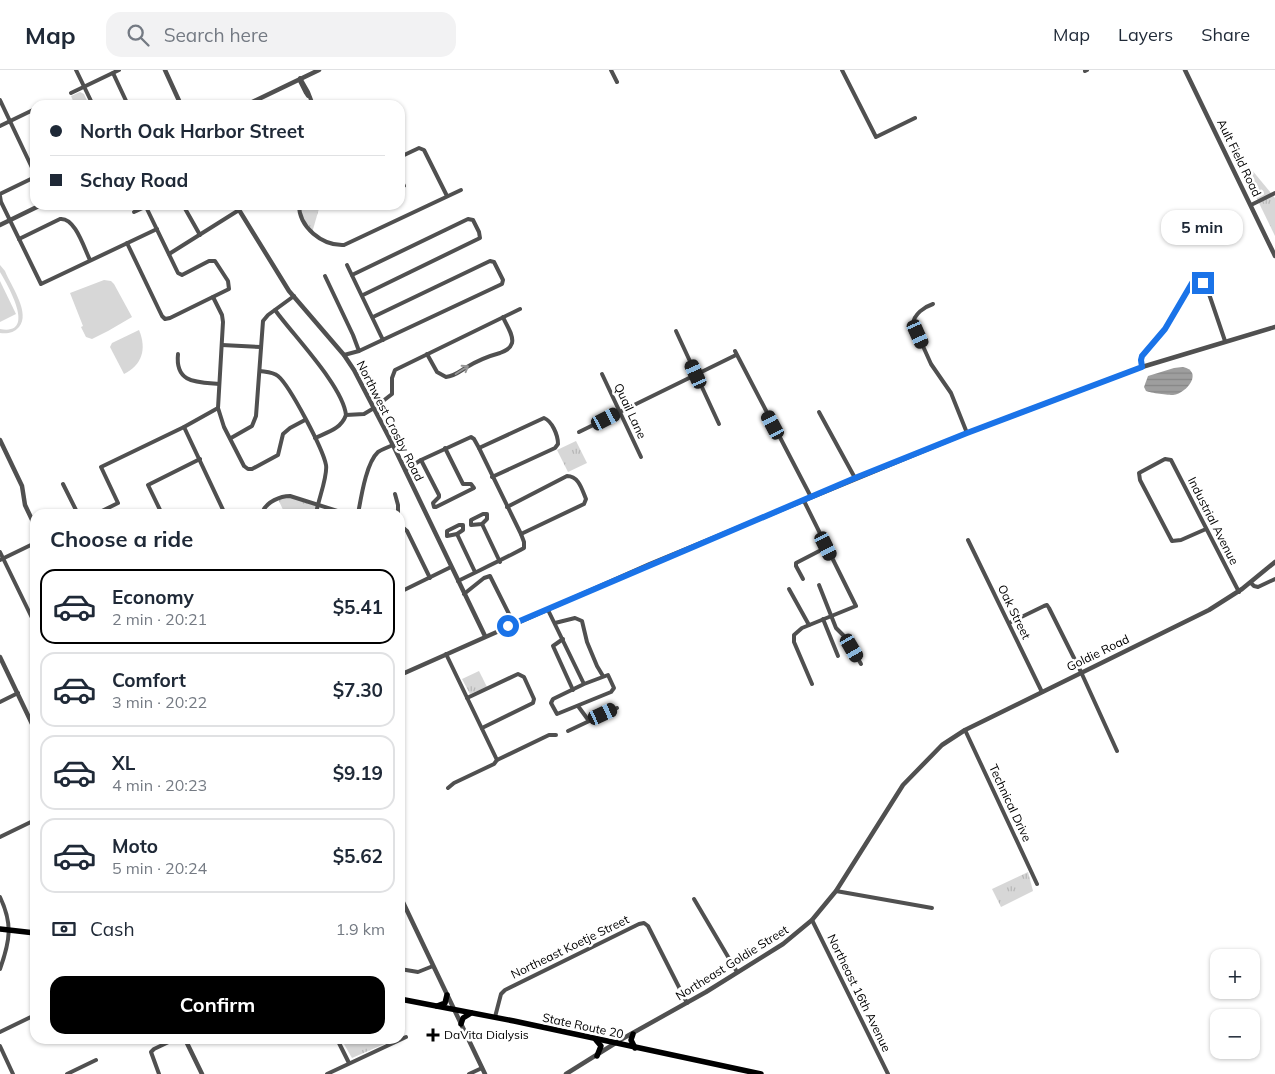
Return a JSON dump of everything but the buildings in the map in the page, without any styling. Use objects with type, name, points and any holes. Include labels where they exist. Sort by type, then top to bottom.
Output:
[{"type":"main road","points":[[0,929],[30,932]]},
{"type":"main road","points":[[436,1006],[446,1003],[447,995]]},
{"type":"main road","name":"State Route 20","points":[[405,1000],[455,1011],[495,1017],[761,1074]]},
{"type":"main road","points":[[461,1024],[463,1018],[470,1013]]},
{"type":"main road","points":[[633,1034],[631,1040],[635,1048]]},
{"type":"main road","points":[[594,1038],[601,1046],[597,1056]]},
{"type":"street","points":[[76,70],[90,100]]},
{"type":"street","points":[[71,93],[119,70]]},
{"type":"street","points":[[165,70],[179,100]]},
{"type":"street","points":[[256,100],[319,70]]},
{"type":"street","points":[[611,70],[616,82]]},
{"type":"street","points":[[842,70],[876,137],[915,118]]},
{"type":"street","name":"Ault Field Road","points":[[1185,70],[1275,256]]},
{"type":"street","points":[[113,73],[126,100]]},
{"type":"street","points":[[300,78],[310,100]]},
{"type":"street","points":[[0,100],[30,165]]},
{"type":"street","points":[[0,126],[30,111]]},
{"type":"street","points":[[405,155],[419,148],[424,150],[447,196]]},
{"type":"street","points":[[30,179],[0,195],[1,202],[41,284],[157,229]]},
{"type":"street","points":[[300,210],[307,228],[321,238],[338,245],[348,243],[461,190]]},
{"type":"street","points":[[1251,205],[1275,193]]},
{"type":"street","points":[[0,225],[30,210]]},
{"type":"street","points":[[134,212],[138,210]]},
{"type":"street","points":[[126,243],[163,318],[170,318],[226,291],[230,287],[218,264],[214,261],[209,261],[180,275],[149,210]]},
{"type":"street","points":[[186,210],[200,235]]},
{"type":"street","points":[[169,254],[240,210]]},
{"type":"street","name":"Northwest Crosby Road","points":[[240,210],[280,278],[344,355],[354,370],[393,445],[485,636]]},
{"type":"street","points":[[19,239],[60,219],[66,219],[73,224],[90,260]]},
{"type":"street","points":[[352,275],[468,219],[473,220],[480,238],[363,295]]},
{"type":"street","points":[[344,355],[359,351],[502,284],[503,280],[494,262],[490,261],[373,317]]},
{"type":"street","points":[[347,265],[383,340]]},
{"type":"street","points":[[326,276],[359,351]]},
{"type":"street","points":[[1142,367],[1142,356],[1159,338],[1192,283],[1196,281],[1201,282],[1207,288],[1225,341]]},
{"type":"street","points":[[230,438],[249,428],[254,423],[263,321],[294,296]]},
{"type":"street","points":[[213,297],[222,318],[218,408],[224,427],[244,466],[248,470],[252,469],[278,455],[281,438],[285,432],[305,420]]},
{"type":"street","points":[[933,304],[926,306],[916,316],[913,324],[932,364],[951,393],[967,433]]},
{"type":"street","points":[[346,415],[364,414],[392,394],[392,378],[395,370],[520,309]]},
{"type":"street","points":[[275,310],[329,377],[344,407],[346,415],[344,421],[337,428],[315,438]]},
{"type":"street","points":[[427,354],[437,372],[446,377],[451,377],[468,366],[492,355],[504,352],[510,347],[512,342],[503,317]]},
{"type":"street","points":[[405,673],[657,561],[967,433],[1142,367],[1275,327]]},
{"type":"street","points":[[676,331],[719,424]]},
{"type":"street","points":[[222,345],[261,347]]},
{"type":"street","points":[[578,432],[736,353],[811,498]]},
{"type":"street","points":[[178,354],[178,366],[185,377],[192,381],[219,384]]},
{"type":"street","points":[[260,371],[278,375],[288,389],[324,458],[326,470],[317,509]]},
{"type":"street","name":"Quail Lane","points":[[602,374],[641,457]]},
{"type":"street","points":[[106,509],[118,503],[101,467],[184,427],[218,408]]},
{"type":"street","points":[[819,412],[855,478]]},
{"type":"street","points":[[479,448],[544,418],[550,422],[558,439],[558,444],[555,448],[492,477]]},
{"type":"street","points":[[184,427],[223,509]]},
{"type":"street","points":[[405,470],[445,448],[471,437],[479,448],[524,542],[524,548],[500,562],[458,581]]},
{"type":"street","points":[[0,440],[22,486],[25,506],[30,516]]},
{"type":"street","points":[[359,509],[363,484],[374,458],[382,450],[393,445]]},
{"type":"street","points":[[422,460],[439,495],[433,503],[434,507],[474,488],[471,484],[463,484],[445,448]]},
{"type":"street","points":[[160,509],[148,485],[200,459]]},
{"type":"street","name":"Industrial Avenue","points":[[1206,529],[1177,542],[1172,542],[1168,538],[1138,474],[1142,470],[1165,459],[1170,459],[1239,592]]},
{"type":"street","points":[[506,507],[567,476],[577,480],[585,496],[586,502],[584,504],[520,534]]},
{"type":"street","points":[[63,484],[76,509]]},
{"type":"street","points":[[395,494],[398,509]]},
{"type":"street","points":[[264,509],[266,506],[284,496],[290,496],[330,509]]},
{"type":"street","points":[[804,501],[856,606],[809,625],[797,632],[793,638],[812,684]]},
{"type":"street","points":[[482,524],[500,562]]},
{"type":"street","points":[[405,529],[430,578]]},
{"type":"street","points":[[457,534],[475,572]]},
{"type":"street","name":"Oak Street","points":[[968,540],[1042,692]]},
{"type":"street","points":[[2,559],[30,545]]},
{"type":"street","points":[[803,579],[796,563],[826,546]]},
{"type":"street","points":[[0,552],[30,614]]},
{"type":"street","name":"Goldie Road","points":[[928,758],[942,745],[965,730],[1210,610],[1239,592],[1275,562]]},
{"type":"street","points":[[405,589],[451,567]]},
{"type":"street","points":[[464,594],[484,578],[490,576],[514,624]]},
{"type":"street","points":[[1251,583],[1258,587],[1275,579]]},
{"type":"street","points":[[819,584],[836,628],[846,638],[861,664]]},
{"type":"street","points":[[789,589],[809,625]]},
{"type":"street","points":[[1009,624],[1047,606],[1050,608],[1117,750]]},
{"type":"street","points":[[548,610],[584,684]]},
{"type":"street","points":[[555,623],[575,618],[582,621],[587,642],[604,676]]},
{"type":"street","points":[[824,619],[838,656]]},
{"type":"street","points":[[563,639],[553,646],[573,690]]},
{"type":"street","points":[[446,654],[497,760]]},
{"type":"street","points":[[0,659],[30,718]]},
{"type":"street","points":[[467,698],[518,674],[524,677],[534,699],[533,703],[482,728]]},
{"type":"street","points":[[606,675],[610,677],[614,690],[557,714],[552,707],[553,699],[584,684],[606,675]]},
{"type":"street","points":[[0,702],[18,693]]},
{"type":"street","points":[[578,706],[589,721]]},
{"type":"street","points":[[568,730],[617,708]]},
{"type":"street","name":"Technical Drive","points":[[965,730],[1037,884]]},
{"type":"street","points":[[448,788],[454,783],[494,764],[497,760],[549,735],[556,736]]},
{"type":"street","name":"Northeast Goldie Street","points":[[566,1074],[783,944],[812,920],[836,891],[903,785],[928,758]]},
{"type":"street","points":[[0,837],[30,822]]},
{"type":"street","points":[[836,891],[932,908]]},
{"type":"street","points":[[0,897],[7,912],[9,930],[0,968]]},
{"type":"street","points":[[694,899],[737,972]]},
{"type":"street","points":[[405,907],[485,1074]]},
{"type":"street","name":"Northeast 16th Avenue","points":[[812,920],[888,1074]]},
{"type":"street","name":"Northeast Koetje Street","points":[[495,1017],[501,994],[504,990],[644,923],[648,926],[687,1003]]},
{"type":"street","points":[[405,970],[418,972],[433,966]]},
{"type":"street","points":[[0,1032],[30,1017]]},
{"type":"street","points":[[160,1074],[151,1052],[164,1044]]},
{"type":"street","points":[[187,1044],[202,1074]]},
{"type":"street","points":[[340,1044],[349,1063]]},
{"type":"street","points":[[327,1074],[391,1044]]},
{"type":"street","points":[[0,1046],[13,1074]]},
{"type":"street","points":[[67,1074],[96,1060]]},
{"type":"street","points":[[469,1074],[482,1068]]},
{"type":"street","points":[[77,1069],[80,1074]]},
{"type":"green space","points":[[80,92],[84,94],[87,100],[73,100],[71,96]]},
{"type":"green space","points":[[1242,158],[1275,198],[1275,236],[1238,160]]},
{"type":"green space","points":[[300,210],[319,210],[312,233],[307,227]]},
{"type":"green space","points":[[0,265],[19,299],[23,314],[19,327],[15,331],[8,333],[0,333],[0,329],[11,329],[17,325],[19,317],[13,297],[0,272]]},
{"type":"green space","points":[[104,280],[111,281],[114,284],[132,317],[92,339],[86,337],[81,327],[83,326],[70,293]]},
{"type":"green space","points":[[0,281],[16,314],[0,322]]},
{"type":"green space","points":[[139,330],[143,344],[141,356],[135,366],[124,374],[110,347],[112,343]]},
{"type":"green space","points":[[576,441],[587,463],[568,472],[557,450]]},
{"type":"green space","points":[[284,496],[317,505],[317,509],[283,509],[278,499]]},
{"type":"green space","points":[[479,671],[487,687],[470,694],[462,679]]},
{"type":"green space","points":[[1028,872],[1033,891],[1001,907],[992,889]]},
{"type":"green space","points":[[344,1044],[384,1044],[352,1058]]},
{"type":"shaded area","points":[[1183,367],[1189,369],[1193,377],[1184,390],[1173,395],[1146,391],[1144,387],[1148,376]]},
{"type":"place","name":"DaVita Dialysis","points":[[433,1035]]},
{"type":"route","points":[[508,626],[855,478],[967,433],[1142,367],[1142,356],[1150,349],[1165,329],[1192,283],[1196,281],[1203,283]]}]
